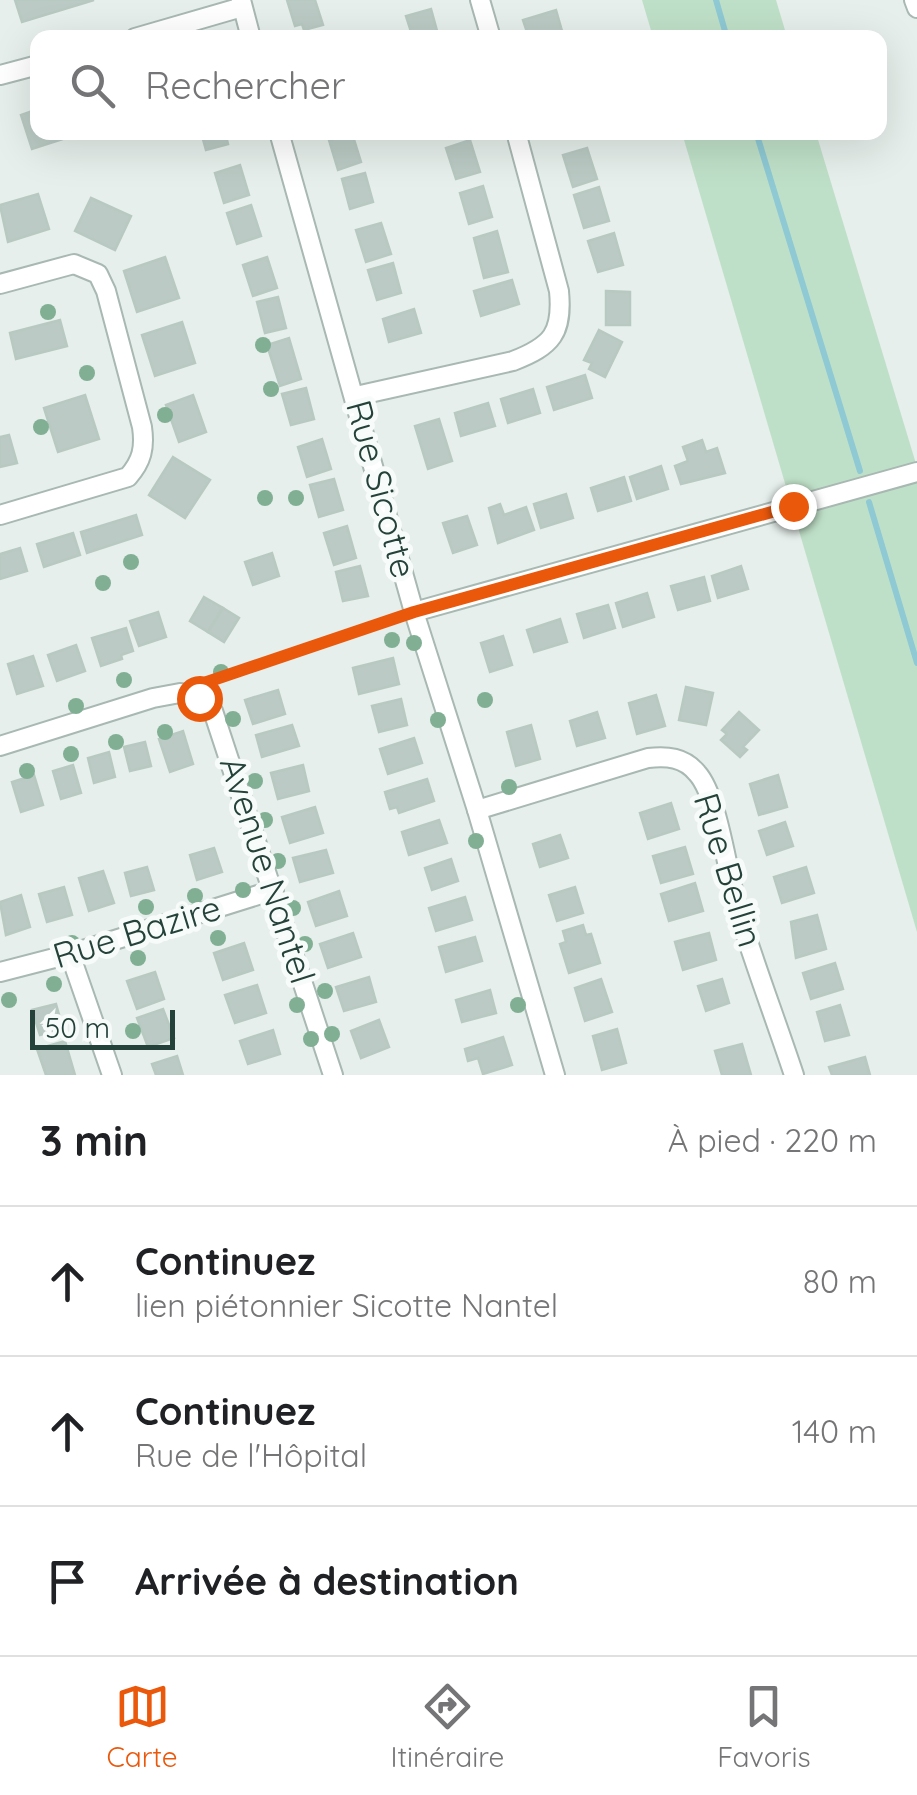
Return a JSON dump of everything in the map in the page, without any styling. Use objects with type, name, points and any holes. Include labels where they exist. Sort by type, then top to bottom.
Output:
[{"type":"street","points":[[480,0],[489,30]]},
{"type":"street","points":[[914,0],[917,8]]},
{"type":"street","points":[[159,30],[242,4],[249,30]]},
{"type":"street","points":[[0,75],[30,67]]},
{"type":"street","name":"Rue Sicotte","points":[[281,140],[414,612],[555,1075]]},
{"type":"street","points":[[356,396],[513,360],[536,352],[552,338],[562,317],[559,290],[518,140]]},
{"type":"street","points":[[0,284],[74,264],[98,274],[145,446],[128,477],[0,515]]},
{"type":"street","points":[[414,612],[917,472]]},
{"type":"street","points":[[0,746],[152,698],[180,693],[199,698]]},
{"type":"street","name":"Avenue Nantel","points":[[199,698],[213,711],[221,731],[333,1075]]},
{"type":"street","name":"Rue Bellin","points":[[477,810],[648,758],[670,756],[686,763],[699,774],[708,793],[738,912],[794,1075]]},
{"type":"street","name":"Rue Bazire","points":[[0,972],[274,890]]},
{"type":"street","points":[[70,954],[112,1075]]},
{"type":"path","points":[[199,698],[207,682],[414,612]]},
{"type":"green space","points":[[642,0],[776,0],[785,30],[651,30]]},
{"type":"green space","points":[[684,140],[818,140],[917,467],[917,932]]},
{"type":"building","points":[[15,0],[94,0],[22,22]]},
{"type":"building","points":[[287,0],[315,0],[323,25],[304,30],[302,24],[295,26]]},
{"type":"building","points":[[431,9],[437,30],[410,30],[406,16]]},
{"type":"building","points":[[556,10],[562,30],[526,30],[523,20]]},
{"type":"building","points":[[30,112],[30,140],[60,140],[32,149],[21,115]]},
{"type":"building","points":[[203,140],[227,140],[228,144],[206,150]]},
{"type":"building","points":[[329,140],[354,140],[361,162],[338,170]]},
{"type":"building","points":[[470,140],[480,172],[456,179],[446,148]]},
{"type":"building","points":[[587,148],[597,179],[573,187],[563,155]]},
{"type":"building","points":[[240,165],[249,195],[224,203],[215,173]]},
{"type":"building","points":[[365,173],[373,202],[350,209],[342,179]]},
{"type":"building","points":[[483,186],[492,217],[469,224],[460,193]]},
{"type":"building","points":[[599,187],[609,221],[584,228],[574,195]]},
{"type":"building","points":[[38,194],[49,229],[8,242],[0,205]]},
{"type":"building","points":[[91,198],[131,216],[115,250],[75,231]]},
{"type":"building","points":[[251,205],[261,236],[237,244],[227,213]]},
{"type":"building","points":[[381,223],[391,254],[366,262],[356,230]]},
{"type":"building","points":[[497,231],[508,272],[484,278],[474,238]]},
{"type":"building","points":[[614,233],[623,265],[598,272],[588,241]]},
{"type":"building","points":[[165,257],[179,298],[137,312],[124,271]]},
{"type":"building","points":[[267,257],[277,288],[253,296],[243,265]]},
{"type":"building","points":[[393,263],[401,293],[377,300],[368,270]]},
{"type":"building","points":[[512,280],[519,304],[481,316],[474,291]]},
{"type":"building","points":[[606,291],[630,292],[630,325],[606,325]]},
{"type":"building","points":[[278,297],[286,328],[265,333],[257,302]]},
{"type":"building","points":[[414,309],[421,333],[389,342],[383,319]]},
{"type":"building","points":[[60,320],[67,346],[16,359],[10,333]]},
{"type":"building","points":[[182,322],[195,363],[155,376],[142,335]]},
{"type":"building","points":[[599,330],[622,342],[605,377],[589,369],[592,363],[584,360]]},
{"type":"building","points":[[289,338],[301,379],[280,386],[267,345]]},
{"type":"building","points":[[585,375],[592,398],[554,410],[547,387]]},
{"type":"building","points":[[306,388],[314,419],[291,425],[282,394]]},
{"type":"building","points":[[533,389],[540,413],[508,423],[501,399]]},
{"type":"building","points":[[85,395],[99,439],[58,452],[44,408]]},
{"type":"building","points":[[193,395],[206,432],[179,442],[166,405]]},
{"type":"building","points":[[488,403],[495,426],[461,436],[455,413]]},
{"type":"building","points":[[439,419],[452,461],[428,469],[415,426]]},
{"type":"building","points":[[9,435],[17,463],[0,467],[0,437]]},
{"type":"building","points":[[322,439],[331,469],[307,477],[298,447]]},
{"type":"building","points":[[702,440],[706,452],[717,448],[725,473],[681,484],[675,466],[688,461],[683,447]]},
{"type":"building","points":[[173,457],[210,480],[185,518],[149,495]]},
{"type":"building","points":[[661,466],[668,489],[637,499],[630,477]]},
{"type":"building","points":[[624,477],[631,501],[598,511],[591,488]]},
{"type":"building","points":[[334,479],[343,510],[319,517],[310,485]]},
{"type":"building","points":[[566,494],[573,518],[541,528],[534,504]]},
{"type":"building","points":[[500,504],[504,515],[526,507],[534,530],[498,543],[489,508]]},
{"type":"building","points":[[136,515],[142,535],[87,553],[81,532]]},
{"type":"building","points":[[467,516],[477,545],[453,553],[443,523]]},
{"type":"building","points":[[347,526],[356,558],[334,565],[324,533]]},
{"type":"building","points":[[73,533],[80,555],[44,567],[37,544]]},
{"type":"building","points":[[20,548],[27,571],[0,579],[0,554]]},
{"type":"building","points":[[272,553],[279,576],[253,585],[245,562]]},
{"type":"building","points":[[360,566],[368,596],[343,601],[336,572]]},
{"type":"building","points":[[741,566],[748,589],[718,598],[712,576]]},
{"type":"building","points":[[704,577],[710,601],[678,610],[671,586]]},
{"type":"building","points":[[647,593],[654,617],[623,627],[616,603]]},
{"type":"building","points":[[204,597],[223,608],[208,632],[190,621]]},
{"type":"building","points":[[608,605],[615,628],[584,638],[577,614]]},
{"type":"building","points":[[223,608],[239,618],[224,642],[208,632]]},
{"type":"building","points":[[158,612],[166,637],[139,646],[130,621]]},
{"type":"building","points":[[560,619],[567,642],[534,652],[527,630]]},
{"type":"building","points":[[126,628],[133,651],[101,666],[92,638]]},
{"type":"building","points":[[503,636],[512,665],[490,672],[481,643]]},
{"type":"building","points":[[76,645],[85,671],[57,681],[48,655]]},
{"type":"building","points":[[33,656],[43,686],[17,694],[8,664]]},
{"type":"building","points":[[393,658],[399,684],[359,694],[353,668]]},
{"type":"building","points":[[686,687],[713,693],[706,725],[679,720]]},
{"type":"building","points":[[278,690],[285,714],[253,724],[245,700]]},
{"type":"building","points":[[656,695],[665,726],[637,734],[629,703]]},
{"type":"building","points":[[401,699],[407,725],[379,732],[372,706]]},
{"type":"building","points":[[597,712],[605,738],[577,746],[570,721]]},
{"type":"building","points":[[739,712],[759,730],[743,747],[747,750],[740,757],[721,740],[727,734],[722,730]]},
{"type":"building","points":[[292,725],[299,746],[262,757],[256,735]]},
{"type":"building","points":[[531,725],[540,759],[516,766],[507,732]]},
{"type":"building","points":[[183,731],[193,764],[170,772],[159,739]]},
{"type":"building","points":[[414,738],[422,763],[388,774],[380,749]]},
{"type":"building","points":[[145,742],[151,766],[130,771],[124,747]]},
{"type":"building","points":[[109,752],[115,777],[94,783],[88,758]]},
{"type":"building","points":[[73,765],[81,793],[61,799],[53,771]]},
{"type":"building","points":[[303,765],[309,791],[278,799],[271,773]]},
{"type":"building","points":[[34,775],[43,805],[21,812],[12,782]]},
{"type":"building","points":[[778,775],[787,807],[759,815],[750,784]]},
{"type":"building","points":[[427,779],[434,801],[399,813],[397,807],[390,809],[385,792]]},
{"type":"building","points":[[671,803],[679,829],[648,839],[640,813]]},
{"type":"building","points":[[315,807],[323,833],[290,843],[282,817]]},
{"type":"building","points":[[439,820],[447,843],[409,855],[402,832]]},
{"type":"building","points":[[785,822],[793,846],[767,855],[759,831]]},
{"type":"building","points":[[560,835],[568,858],[540,867],[533,844]]},
{"type":"building","points":[[685,847],[693,874],[661,883],[653,856]]},
{"type":"building","points":[[214,848],[222,872],[197,880],[190,855]]},
{"type":"building","points":[[326,850],[333,873],[300,882],[293,858]]},
{"type":"building","points":[[451,859],[458,881],[432,890],[425,868]]},
{"type":"building","points":[[147,867],[154,890],[131,896],[125,873]]},
{"type":"building","points":[[806,867],[814,893],[782,903],[774,877]]},
{"type":"building","points":[[103,871],[114,903],[89,911],[79,878]]},
{"type":"building","points":[[695,883],[703,911],[669,921],[661,894]]},
{"type":"building","points":[[64,887],[72,915],[47,922],[39,894]]},
{"type":"building","points":[[575,887],[583,913],[557,921],[549,895]]},
{"type":"building","points":[[339,891],[347,916],[316,926],[308,902]]},
{"type":"building","points":[[21,895],[30,927],[6,935],[0,902]]},
{"type":"building","points":[[465,897],[472,920],[436,931],[429,908]]},
{"type":"building","points":[[817,915],[826,949],[796,958],[791,922]]},
{"type":"building","points":[[583,925],[586,935],[591,934],[600,963],[569,973],[560,944],[566,942],[563,931]]},
{"type":"building","points":[[353,933],[361,957],[328,968],[320,944]]},
{"type":"building","points":[[709,933],[716,960],[683,970],[675,942]]},
{"type":"building","points":[[475,937],[482,961],[446,972],[439,947]]},
{"type":"building","points":[[244,943],[253,970],[223,980],[214,953]]},
{"type":"building","points":[[835,963],[843,989],[811,999],[803,973]]},
{"type":"building","points":[[155,972],[164,999],[137,1009],[127,981]]},
{"type":"building","points":[[369,977],[376,1002],[344,1011],[336,987]]},
{"type":"building","points":[[601,979],[612,1012],[585,1021],[575,988]]},
{"type":"building","points":[[722,979],[729,1003],[706,1011],[698,986]]},
{"type":"building","points":[[257,985],[266,1013],[235,1023],[225,995]]},
{"type":"building","points":[[490,990],[496,1013],[462,1022],[456,1000]]},
{"type":"building","points":[[56,1004],[63,1029],[40,1035],[32,1010]]},
{"type":"building","points":[[840,1005],[849,1035],[825,1041],[817,1012]]},
{"type":"building","points":[[163,1009],[174,1038],[148,1047],[137,1018]]},
{"type":"building","points":[[379,1020],[389,1047],[361,1058],[351,1031]]},
{"type":"building","points":[[617,1029],[626,1063],[602,1070],[593,1036]]},
{"type":"building","points":[[273,1030],[280,1054],[248,1064],[240,1041]]},
{"type":"building","points":[[503,1037],[512,1065],[483,1074],[478,1058],[468,1061],[465,1049]]},
{"type":"building","points":[[65,1041],[75,1075],[46,1075],[37,1049]]},
{"type":"building","points":[[742,1044],[751,1075],[722,1075],[715,1051]]},
{"type":"building","points":[[177,1056],[183,1075],[156,1075],[152,1064]]},
{"type":"building","points":[[865,1057],[870,1075],[832,1075],[829,1067]]},
{"type":"waterway","points":[[716,0],[725,30]]},
{"type":"waterway","points":[[758,140],[860,471]]},
{"type":"waterway","points":[[869,502],[917,663]]},
{"type":"route","points":[[199,698],[207,682],[414,612],[793,506]]}]
